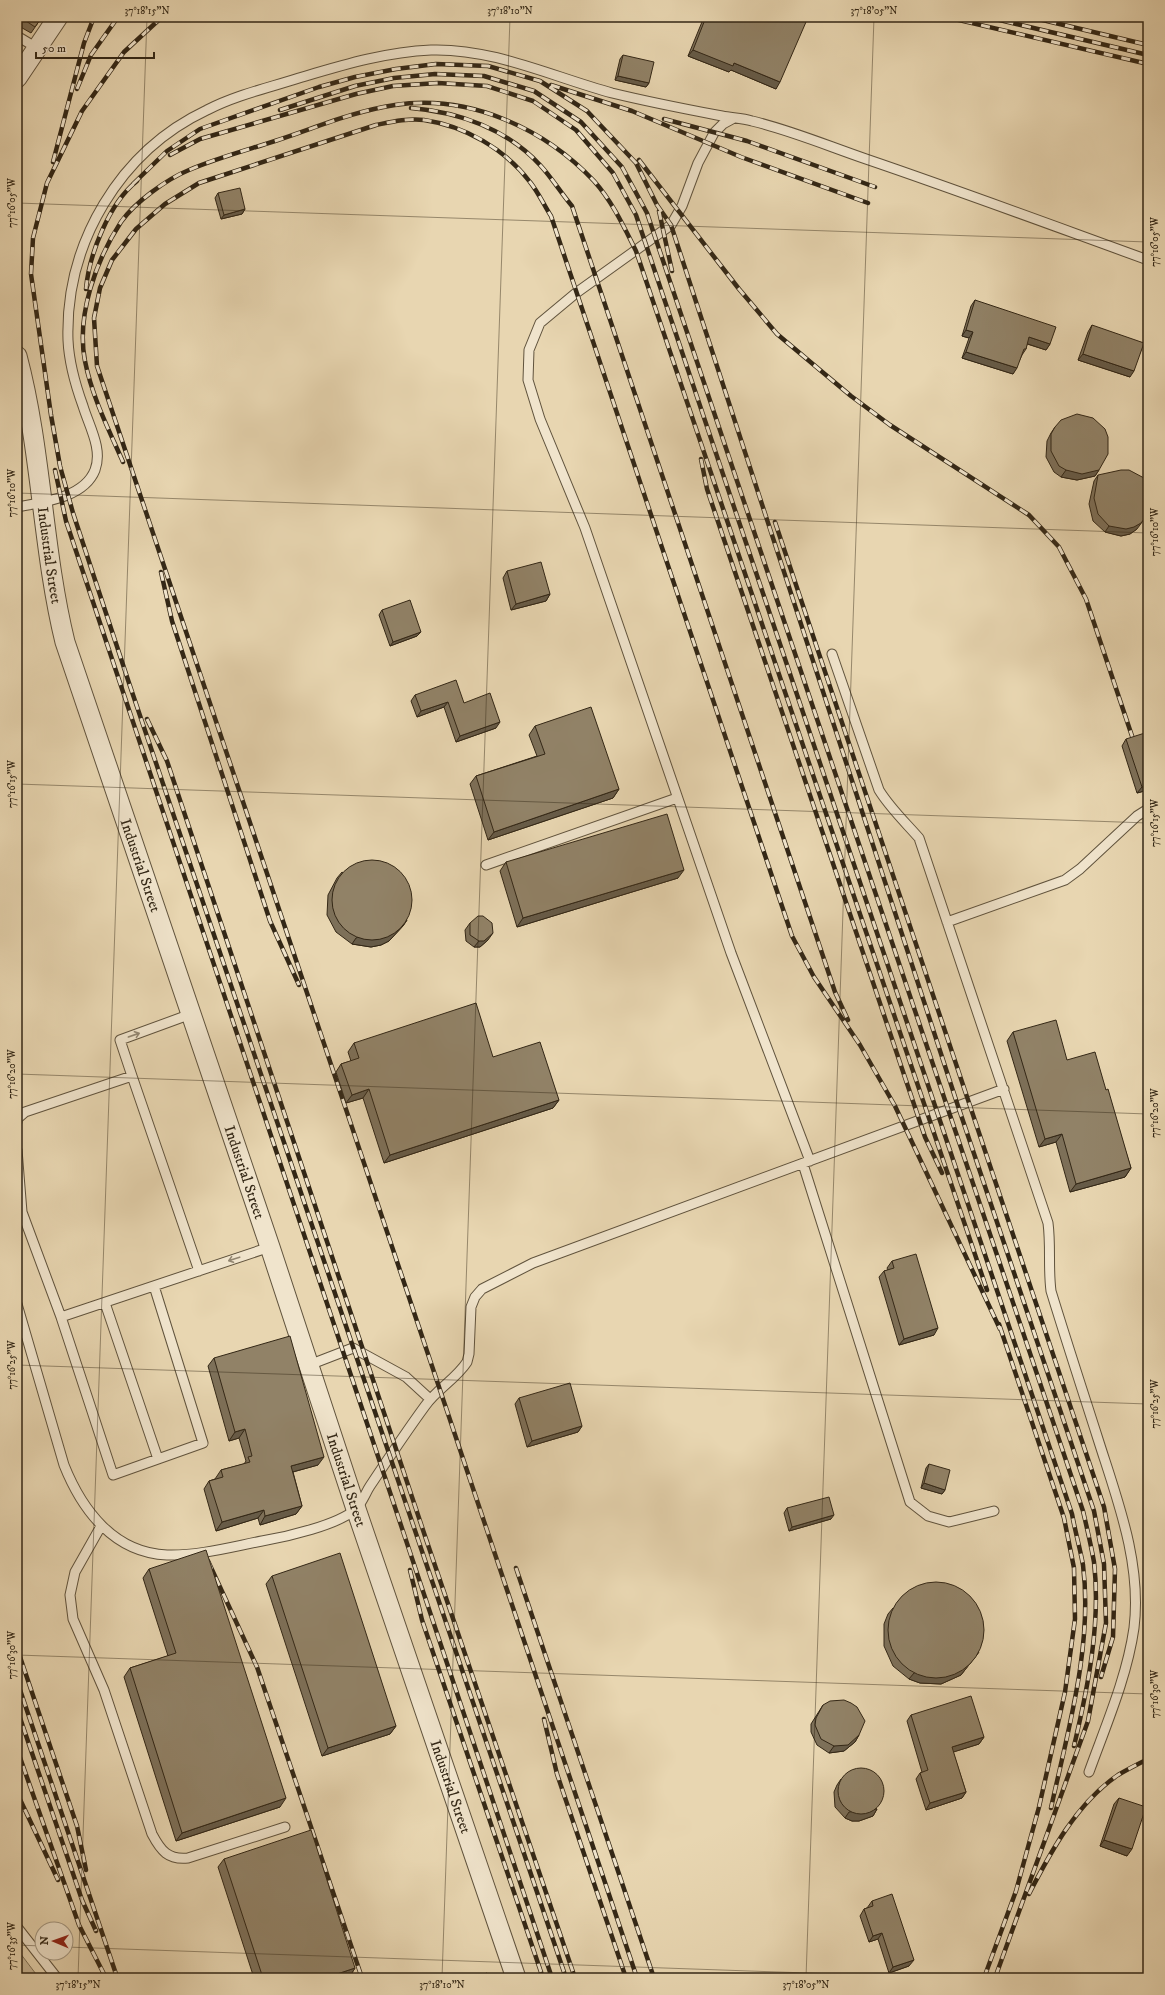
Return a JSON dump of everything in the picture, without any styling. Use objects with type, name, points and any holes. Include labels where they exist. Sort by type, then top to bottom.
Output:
[{"type":"street","points":[[17,78],[58,17]]},
{"type":"street","name":"Industrial Street","points":[[17,356],[29,409],[55,600],[66,642],[192,1014],[356,1508],[516,1978]]},
{"type":"lane","points":[[17,36],[37,48]]},
{"type":"lane","points":[[17,507],[61,497],[86,484],[93,475],[97,464],[95,438],[83,407],[69,354],[68,322],[70,296],[78,262],[87,236],[110,195],[139,158],[158,140],[190,119],[237,97],[365,58],[399,52],[434,50],[461,51],[503,59],[604,91],[647,102],[753,121],[909,174],[1148,260]]},
{"type":"lane","points":[[734,118],[723,124],[714,133],[698,163],[682,206],[671,225],[559,306],[540,323],[529,350],[530,389],[585,528],[731,953],[807,1162],[910,1502],[928,1516],[949,1522],[994,1511]]},
{"type":"lane","points":[[832,654],[879,790],[887,803],[902,817],[919,838],[1004,1089],[1048,1223],[1051,1241],[1048,1272],[1051,1291],[1122,1515],[1131,1556],[1135,1590],[1134,1627],[1128,1658],[1116,1699],[1089,1772]]},
{"type":"lane","points":[[486,865],[677,798]]},
{"type":"lane","points":[[947,922],[1064,880],[1080,869],[1137,816],[1148,809]]},
{"type":"lane","points":[[192,1014],[120,1040],[199,1271]]},
{"type":"lane","points":[[17,1122],[17,1119],[25,1112],[132,1076]]},
{"type":"lane","points":[[17,1304],[64,1466],[73,1487],[85,1507],[101,1526],[116,1539],[129,1546],[148,1553],[167,1555],[207,1552],[287,1537],[331,1522],[356,1508],[430,1399],[467,1362],[469,1354],[471,1307],[475,1297],[482,1288],[532,1263],[1004,1089]]},
{"type":"lane","points":[[17,1150],[22,1212],[61,1317],[113,1474],[204,1443],[154,1286]]},
{"type":"lane","points":[[61,1317],[270,1248]]},
{"type":"lane","points":[[105,1302],[158,1459]]},
{"type":"lane","points":[[309,1365],[353,1348],[406,1377],[430,1399]]},
{"type":"lane","points":[[101,1526],[75,1572],[70,1595],[74,1619],[104,1690],[152,1834],[158,1846],[167,1855],[177,1859],[188,1858],[285,1827]]},
{"type":"lane","points":[[17,1928],[57,1978]]},
{"type":"shaded area","points":[[17,1949],[39,1978],[17,1978]]},
{"type":"building","points":[[20,17],[42,17],[35,27]]},
{"type":"building","points":[[706,17],[796,17],[795,18],[806,22],[780,82],[734,63],[733,66],[693,50]]},
{"type":"building","points":[[623,55],[654,62],[649,83],[618,76]]},
{"type":"building","points":[[240,188],[245,209],[224,215],[218,193]]},
{"type":"building","points":[[975,300],[1056,327],[1050,344],[1029,337],[1026,349],[1024,349],[1017,368],[966,352],[973,332],[966,330]]},
{"type":"building","points":[[1092,325],[1144,343],[1134,371],[1083,354]]},
{"type":"building","points":[[1077,414],[1093,418],[1105,429],[1108,437],[1108,454],[1099,470],[1082,474],[1066,470],[1059,466],[1051,451],[1051,434],[1055,427],[1061,420]]},
{"type":"building","points":[[1121,470],[1129,470],[1144,478],[1148,483],[1148,514],[1141,523],[1126,529],[1109,526],[1098,514],[1094,498],[1098,475]]},
{"type":"building","points":[[541,562],[550,594],[516,604],[507,571]]},
{"type":"building","points":[[410,600],[421,632],[393,642],[382,610]]},
{"type":"building","points":[[456,680],[464,703],[490,693],[500,722],[460,736],[448,702],[421,711],[415,695]]},
{"type":"building","points":[[591,707],[619,789],[494,832],[476,776],[545,754],[535,726]]},
{"type":"building","points":[[1148,732],[1148,785],[1142,787],[1126,739]]},
{"type":"building","points":[[667,814],[684,870],[523,918],[506,862]]},
{"type":"building","points":[[372,860],[387,863],[400,872],[409,885],[412,900],[409,915],[400,928],[387,937],[372,940],[357,937],[344,928],[335,915],[332,900],[335,885],[344,872],[357,863]]},
{"type":"building","points":[[478,916],[483,916],[492,923],[493,933],[484,941],[479,941],[470,935],[470,923]]},
{"type":"building","points":[[476,1003],[493,1057],[540,1042],[559,1100],[390,1155],[369,1089],[352,1095],[341,1064],[359,1058],[354,1043]]},
{"type":"building","points":[[1056,1020],[1067,1060],[1095,1052],[1106,1090],[1108,1089],[1131,1168],[1076,1184],[1062,1134],[1045,1139],[1013,1032]]},
{"type":"building","points":[[916,1254],[938,1328],[904,1339],[884,1271],[894,1268],[892,1261]]},
{"type":"building","points":[[290,1336],[324,1457],[291,1466],[302,1506],[265,1516],[264,1510],[222,1522],[209,1481],[223,1477],[221,1470],[250,1462],[248,1457],[252,1456],[245,1429],[235,1432],[214,1358]]},
{"type":"building","points":[[570,1383],[582,1426],[532,1441],[519,1398]]},
{"type":"building","points":[[929,1464],[950,1470],[945,1490],[924,1483]]},
{"type":"building","points":[[829,1497],[834,1515],[792,1527],[787,1508]]},
{"type":"building","points":[[206,1550],[286,1798],[182,1833],[130,1668],[176,1653],[149,1569]]},
{"type":"building","points":[[340,1553],[396,1726],[328,1748],[272,1576]]},
{"type":"building","points":[[936,1582],[954,1586],[963,1590],[970,1596],[976,1603],[980,1612],[984,1630],[980,1648],[976,1657],[970,1664],[963,1670],[954,1674],[936,1678],[918,1674],[909,1670],[902,1664],[896,1657],[892,1648],[888,1630],[892,1612],[896,1603],[902,1596],[909,1590],[918,1586]]},
{"type":"building","points":[[971,1696],[984,1737],[952,1747],[966,1792],[930,1803],[920,1773],[928,1770],[911,1715]]},
{"type":"building","points":[[844,1700],[857,1707],[865,1721],[859,1735],[848,1745],[834,1746],[821,1739],[815,1725],[816,1718],[823,1705],[830,1701]]},
{"type":"building","points":[[856,1768],[866,1768],[874,1772],[880,1778],[884,1786],[884,1796],[880,1804],[874,1810],[866,1814],[856,1814],[848,1810],[842,1804],[838,1796],[838,1786],[842,1778],[848,1772]]},
{"type":"building","points":[[1119,1798],[1146,1807],[1132,1849],[1104,1840]]},
{"type":"building","points":[[311,1830],[355,1968],[325,1978],[263,1978],[224,1859]]},
{"type":"building","points":[[892,1894],[914,1960],[893,1967],[882,1933],[873,1936],[864,1909],[873,1906],[872,1901]]},
{"type":"building","points":[[487,1973],[488,1978],[471,1978]]},
{"type":"railway","points":[[53,162],[84,43],[94,17]]},
{"type":"railway","points":[[77,89],[91,55],[118,17]]},
{"type":"railway","points":[[162,17],[124,52],[82,111],[47,183],[33,238],[31,274],[51,415],[60,466],[73,513],[129,683],[566,1978]]},
{"type":"railway","points":[[946,17],[1148,64]]},
{"type":"railway","points":[[987,17],[1148,55]]},
{"type":"railway","points":[[1030,17],[1148,45]]},
{"type":"railway","points":[[133,184],[167,151],[200,129],[319,87],[355,77],[396,69],[436,64],[488,66],[540,81],[587,111],[636,163],[657,205],[671,225],[958,1106],[1094,1511],[1104,1564],[1106,1623],[1088,1721],[995,1978]]},
{"type":"railway","points":[[280,110],[355,86],[394,78],[435,74],[484,76],[534,91],[581,122],[622,167],[647,213],[1083,1511],[1094,1562],[1096,1608],[1092,1655],[1074,1746]]},
{"type":"railway","points":[[170,155],[200,139],[356,94],[393,86],[438,83],[487,86],[533,101],[576,130],[613,173],[636,215],[1072,1514],[1083,1565],[1085,1626],[1077,1687],[1051,1808]]},
{"type":"railway","points":[[551,85],[632,111],[741,157],[868,203]]},
{"type":"railway","points":[[123,462],[101,413],[88,374],[83,344],[83,326],[86,307],[96,271],[121,222],[143,199],[171,179],[189,170],[232,154],[365,111],[395,105],[423,103],[450,105],[477,110],[504,119],[529,131],[552,145],[574,162],[594,181],[612,206],[636,251],[987,1290]]},
{"type":"railway","points":[[411,108],[429,110],[464,118],[481,124],[513,141],[540,165],[572,206],[835,992],[848,1020]]},
{"type":"railway","points":[[664,119],[747,141],[875,187]]},
{"type":"railway","points":[[637,1978],[97,366],[94,318],[100,288],[112,260],[136,229],[165,204],[199,183],[376,125],[412,120],[424,120],[439,123],[483,141],[509,159],[533,186],[551,216],[792,936],[814,977],[860,1045],[895,1106],[1000,1329]]},
{"type":"railway","points":[[639,160],[739,289],[777,334],[851,396],[890,425],[1029,515],[1059,547],[1086,599],[1134,742]]},
{"type":"railway","points":[[86,289],[91,261],[102,230],[118,202],[137,181]]},
{"type":"railway","points":[[659,211],[672,271]]},
{"type":"railway","points":[[701,459],[707,489],[925,1137],[942,1173]]},
{"type":"railway","points":[[55,470],[66,521],[552,1978]]},
{"type":"railway","points":[[775,522],[1104,1507],[1115,1569],[1113,1637],[1101,1677]]},
{"type":"railway","points":[[161,572],[172,621],[270,921],[299,985]]},
{"type":"railway","points":[[147,719],[167,761],[426,1539],[575,1978]]},
{"type":"railway","points":[[984,1978],[1016,1891],[1039,1807],[1065,1692],[1075,1619],[1074,1568],[1064,1518],[999,1324]]},
{"type":"railway","points":[[208,1561],[257,1667],[362,1978]]},
{"type":"railway","points":[[516,1568],[654,1978]]},
{"type":"railway","points":[[410,1570],[422,1620],[543,1978]]},
{"type":"railway","points":[[17,1648],[77,1826],[86,1870]]},
{"type":"railway","points":[[17,1681],[117,1977]]},
{"type":"railway","points":[[17,1709],[82,1900],[96,1931]]},
{"type":"railway","points":[[544,1719],[557,1774],[626,1978]]},
{"type":"railway","points":[[17,1749],[79,1925],[106,1978]]},
{"type":"railway","points":[[1029,1894],[1046,1861],[1066,1829],[1090,1799],[1103,1786],[1118,1775],[1148,1759]]},
{"type":"railway","points":[[17,1793],[58,1880]]}]
